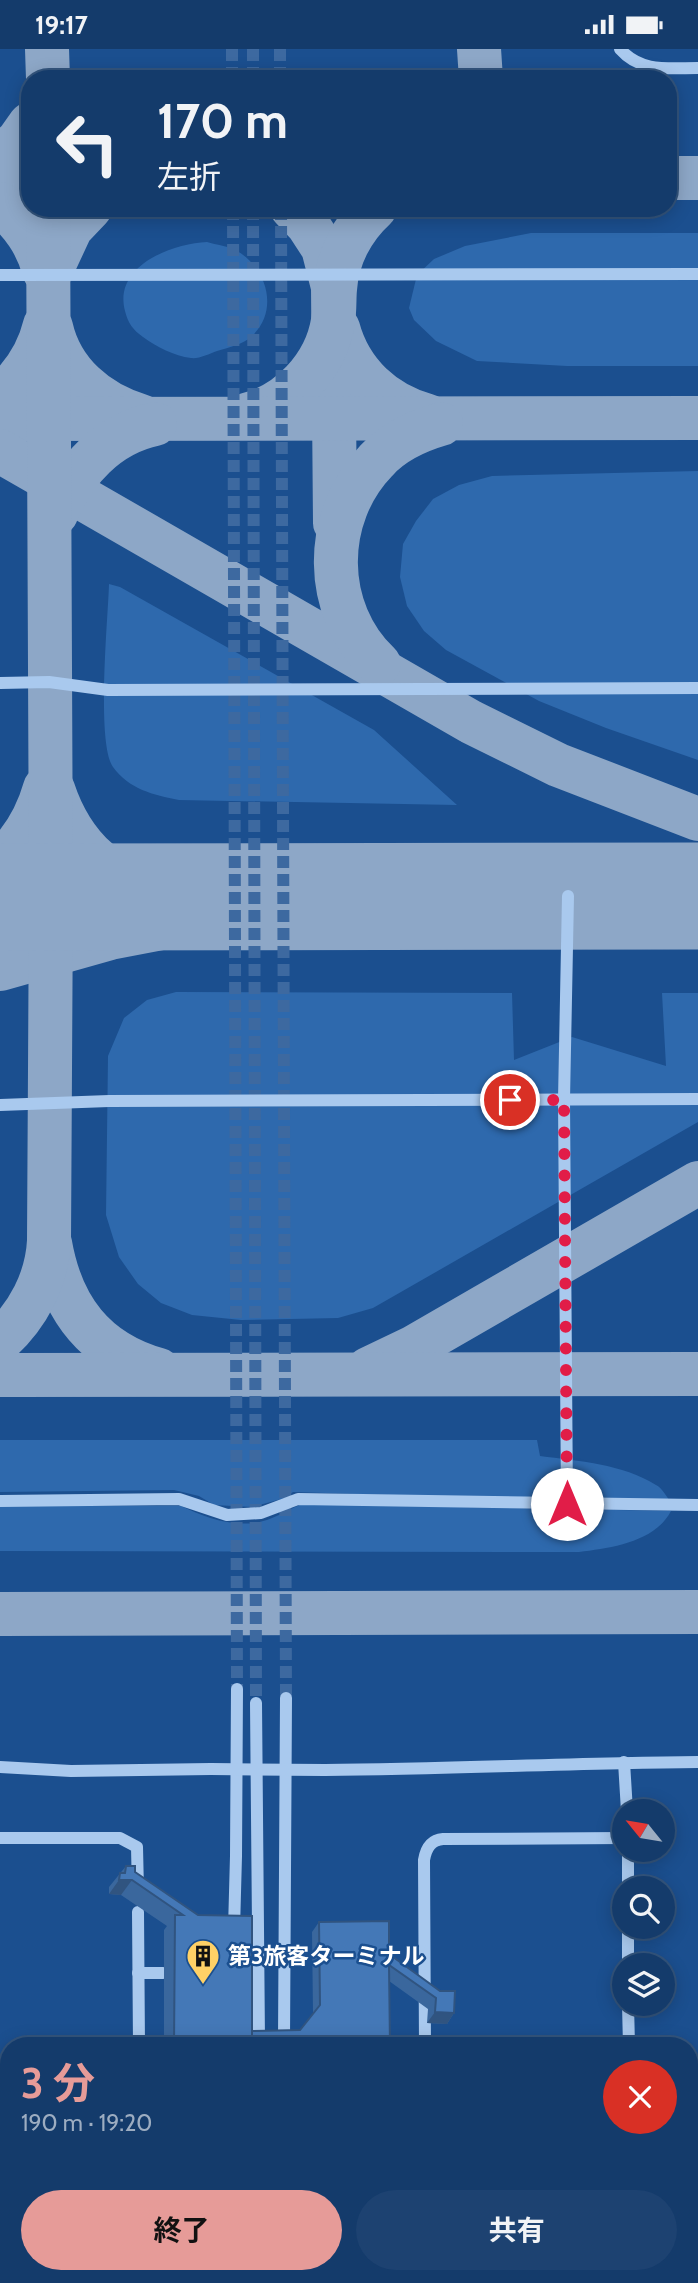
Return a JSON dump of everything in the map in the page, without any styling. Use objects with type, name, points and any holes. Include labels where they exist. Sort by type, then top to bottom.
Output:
[{"type":"street","points":[[620,49],[636,63],[647,68],[698,68]]},
{"type":"street","points":[[0,275],[698,274]]},
{"type":"street","points":[[0,683],[49,682],[108,690],[698,688]]},
{"type":"street","points":[[567,1504],[564,1100],[568,896]]},
{"type":"street","points":[[0,1105],[109,1101],[698,1099]]},
{"type":"street","points":[[0,1501],[179,1499],[227,1515],[261,1513],[298,1499],[698,1505]]},
{"type":"street","points":[[234,1929],[237,1689]]},
{"type":"street","points":[[284,2037],[286,1697]]},
{"type":"street","points":[[256,1703],[259,2037]]},
{"type":"street","points":[[624,1762],[626,1799]]},
{"type":"street","points":[[0,1767],[71,1771],[465,1769],[624,1762],[698,1762]]},
{"type":"street","points":[[0,1838],[120,1838],[137,1847],[138,1892]]},
{"type":"street","points":[[425,2037],[424,1860],[429,1845],[443,1839],[612,1838]]},
{"type":"street","points":[[138,1912],[139,2037]]},
{"type":"street","points":[[138,1973],[163,1973]]},
{"type":"street","points":[[628,2016],[629,2037]]},
{"type":"shaded area","points":[[531,233],[698,233],[698,366],[567,366],[477,361],[436,341],[414,320],[409,308],[417,275],[434,259],[465,246]]},
{"type":"shaded area","points":[[207,242],[234,249],[256,268],[266,291],[267,303],[260,327],[251,337],[204,356],[191,358],[166,351],[136,332],[126,315],[124,295],[136,270],[148,260],[177,247]]},
{"type":"shaded area","points":[[698,471],[698,760],[539,701],[446,650],[424,631],[407,606],[400,577],[403,544],[433,499],[459,485],[492,476]]},
{"type":"shaded area","points":[[109,584],[120,587],[374,730],[457,805],[179,800],[151,793],[126,781],[113,767],[105,733],[104,680]]},
{"type":"shaded area","points":[[176,992],[512,993],[514,1060],[572,1037],[666,1066],[662,993],[698,993],[698,1122],[373,1308],[338,1318],[241,1320],[192,1315],[161,1303],[138,1284],[119,1257],[106,1215],[108,1056],[124,1018],[147,1000]]},
{"type":"shaded area","points":[[0,1440],[537,1440],[540,1456],[600,1464],[629,1472],[658,1486],[670,1501],[610,1500],[579,1490],[519,1499],[293,1492],[285,1498],[252,1507],[214,1505],[199,1496],[174,1490],[0,1492]]},
{"type":"shaded area","points":[[302,1504],[671,1511],[664,1521],[643,1537],[631,1542],[579,1552],[0,1551],[0,1506],[181,1506],[225,1522],[249,1523],[261,1522]]},
{"type":"building","name":"第3旅客ターミナル","points":[[126,1866],[135,1866],[135,1872],[198,1915],[252,1916],[252,2037],[174,2037],[175,1915],[183,1915],[132,1880],[119,1880],[120,1873],[125,1873]]},
{"type":"building","points":[[389,1921],[389,1954],[440,1991],[455,1991],[454,2013],[435,2012],[436,1998],[389,1965],[390,2037],[252,2037],[252,2031],[300,2030],[320,2005],[319,1922]]},
{"type":"taxiway","points":[[47,49],[48,70]]},
{"type":"taxiway","points":[[479,49],[480,70]]},
{"type":"taxiway","points":[[0,157],[21,137]]},
{"type":"taxiway","points":[[677,178],[698,178]]},
{"type":"taxiway","points":[[0,181],[21,181]]},
{"type":"taxiway","points":[[0,204],[28,234],[44,271]]},
{"type":"taxiway","points":[[0,1341],[19,1320],[34,1296],[44,1269],[49,1241],[51,897],[48,217]]},
{"type":"taxiway","points":[[51,271],[71,228],[81,217]]},
{"type":"taxiway","points":[[300,217],[323,248],[333,287],[335,523]]},
{"type":"taxiway","points":[[246,415],[262,410],[291,393],[314,368],[329,338],[334,317],[336,277],[342,255],[366,217]]},
{"type":"taxiway","points":[[0,396],[16,381],[28,364],[45,325]]},
{"type":"taxiway","points":[[51,327],[63,358],[83,384],[110,403],[141,416]]},
{"type":"taxiway","points":[[338,328],[351,359],[371,384],[397,404],[428,416]]},
{"type":"taxiway","points":[[0,419],[698,418]]},
{"type":"taxiway","points":[[56,514],[72,483],[94,457],[122,436],[155,424]]},
{"type":"taxiway","points":[[379,664],[360,642],[347,617],[339,591],[336,563],[338,536],[346,509],[358,484],[376,461],[406,438],[441,424]]},
{"type":"taxiway","points":[[0,451],[471,722],[558,765],[698,819]]},
{"type":"taxiway","points":[[0,862],[28,828],[45,788]]},
{"type":"taxiway","points":[[53,789],[72,829],[98,860],[131,882],[172,897]]},
{"type":"taxiway","points":[[0,969],[110,938],[225,916],[415,896]]},
{"type":"taxiway","points":[[368,1369],[414,1347],[698,1183]]},
{"type":"taxiway","points":[[50,1243],[63,1287],[84,1324],[116,1352],[159,1370]]},
{"type":"taxiway","points":[[0,1375],[698,1374]]},
{"type":"taxiway","points":[[0,1614],[698,1612]]},
{"type":"runway","points":[[0,897],[698,896]]},
{"type":"tunnel","points":[[232,49],[232,70]]},
{"type":"tunnel","points":[[253,49],[253,70]]},
{"type":"tunnel","points":[[280,49],[280,70]]},
{"type":"tunnel","points":[[233,217],[237,1689]]},
{"type":"tunnel","points":[[253,217],[256,1703]]},
{"type":"tunnel","points":[[281,217],[286,1698]]},
{"type":"place","name":"第3旅客ターミナル","points":[[203,1986]]},
{"type":"route","points":[[510,1100],[564,1100],[567,1504]]}]
